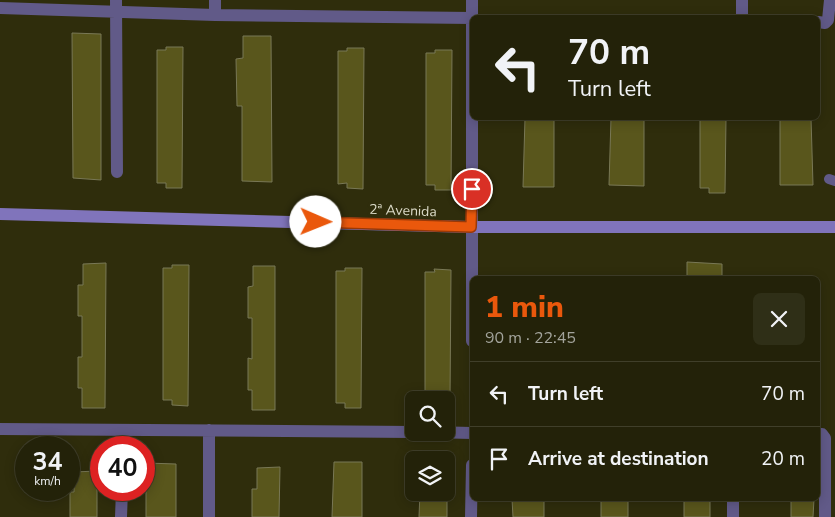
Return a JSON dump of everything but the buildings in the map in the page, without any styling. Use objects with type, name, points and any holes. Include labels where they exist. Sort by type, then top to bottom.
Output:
[{"type":"street","points":[[215,0],[216,15]]},
{"type":"street","points":[[472,0],[472,15]]},
{"type":"street","points":[[742,0],[742,15]]},
{"type":"street","points":[[820,22],[828,20],[830,0]]},
{"type":"street","points":[[116,5],[117,172]]},
{"type":"street","points":[[0,8],[116,5],[216,15],[470,18]]},
{"type":"street","points":[[471,276],[472,120]]},
{"type":"street","name":"2ª Avenida","points":[[0,214],[471,227],[835,227]]},
{"type":"street","points":[[0,430],[405,432]]},
{"type":"street","points":[[124,430],[124,436]]},
{"type":"street","points":[[209,430],[209,517]]},
{"type":"street","points":[[455,433],[470,433]]},
{"type":"street","points":[[820,434],[825,438],[825,517]]},
{"type":"street","points":[[121,517],[122,501]]},
{"type":"street","points":[[471,501],[471,517]]},
{"type":"street","points":[[733,501],[733,517]]},
{"type":"route","points":[[316,222],[471,227],[472,189]]}]
